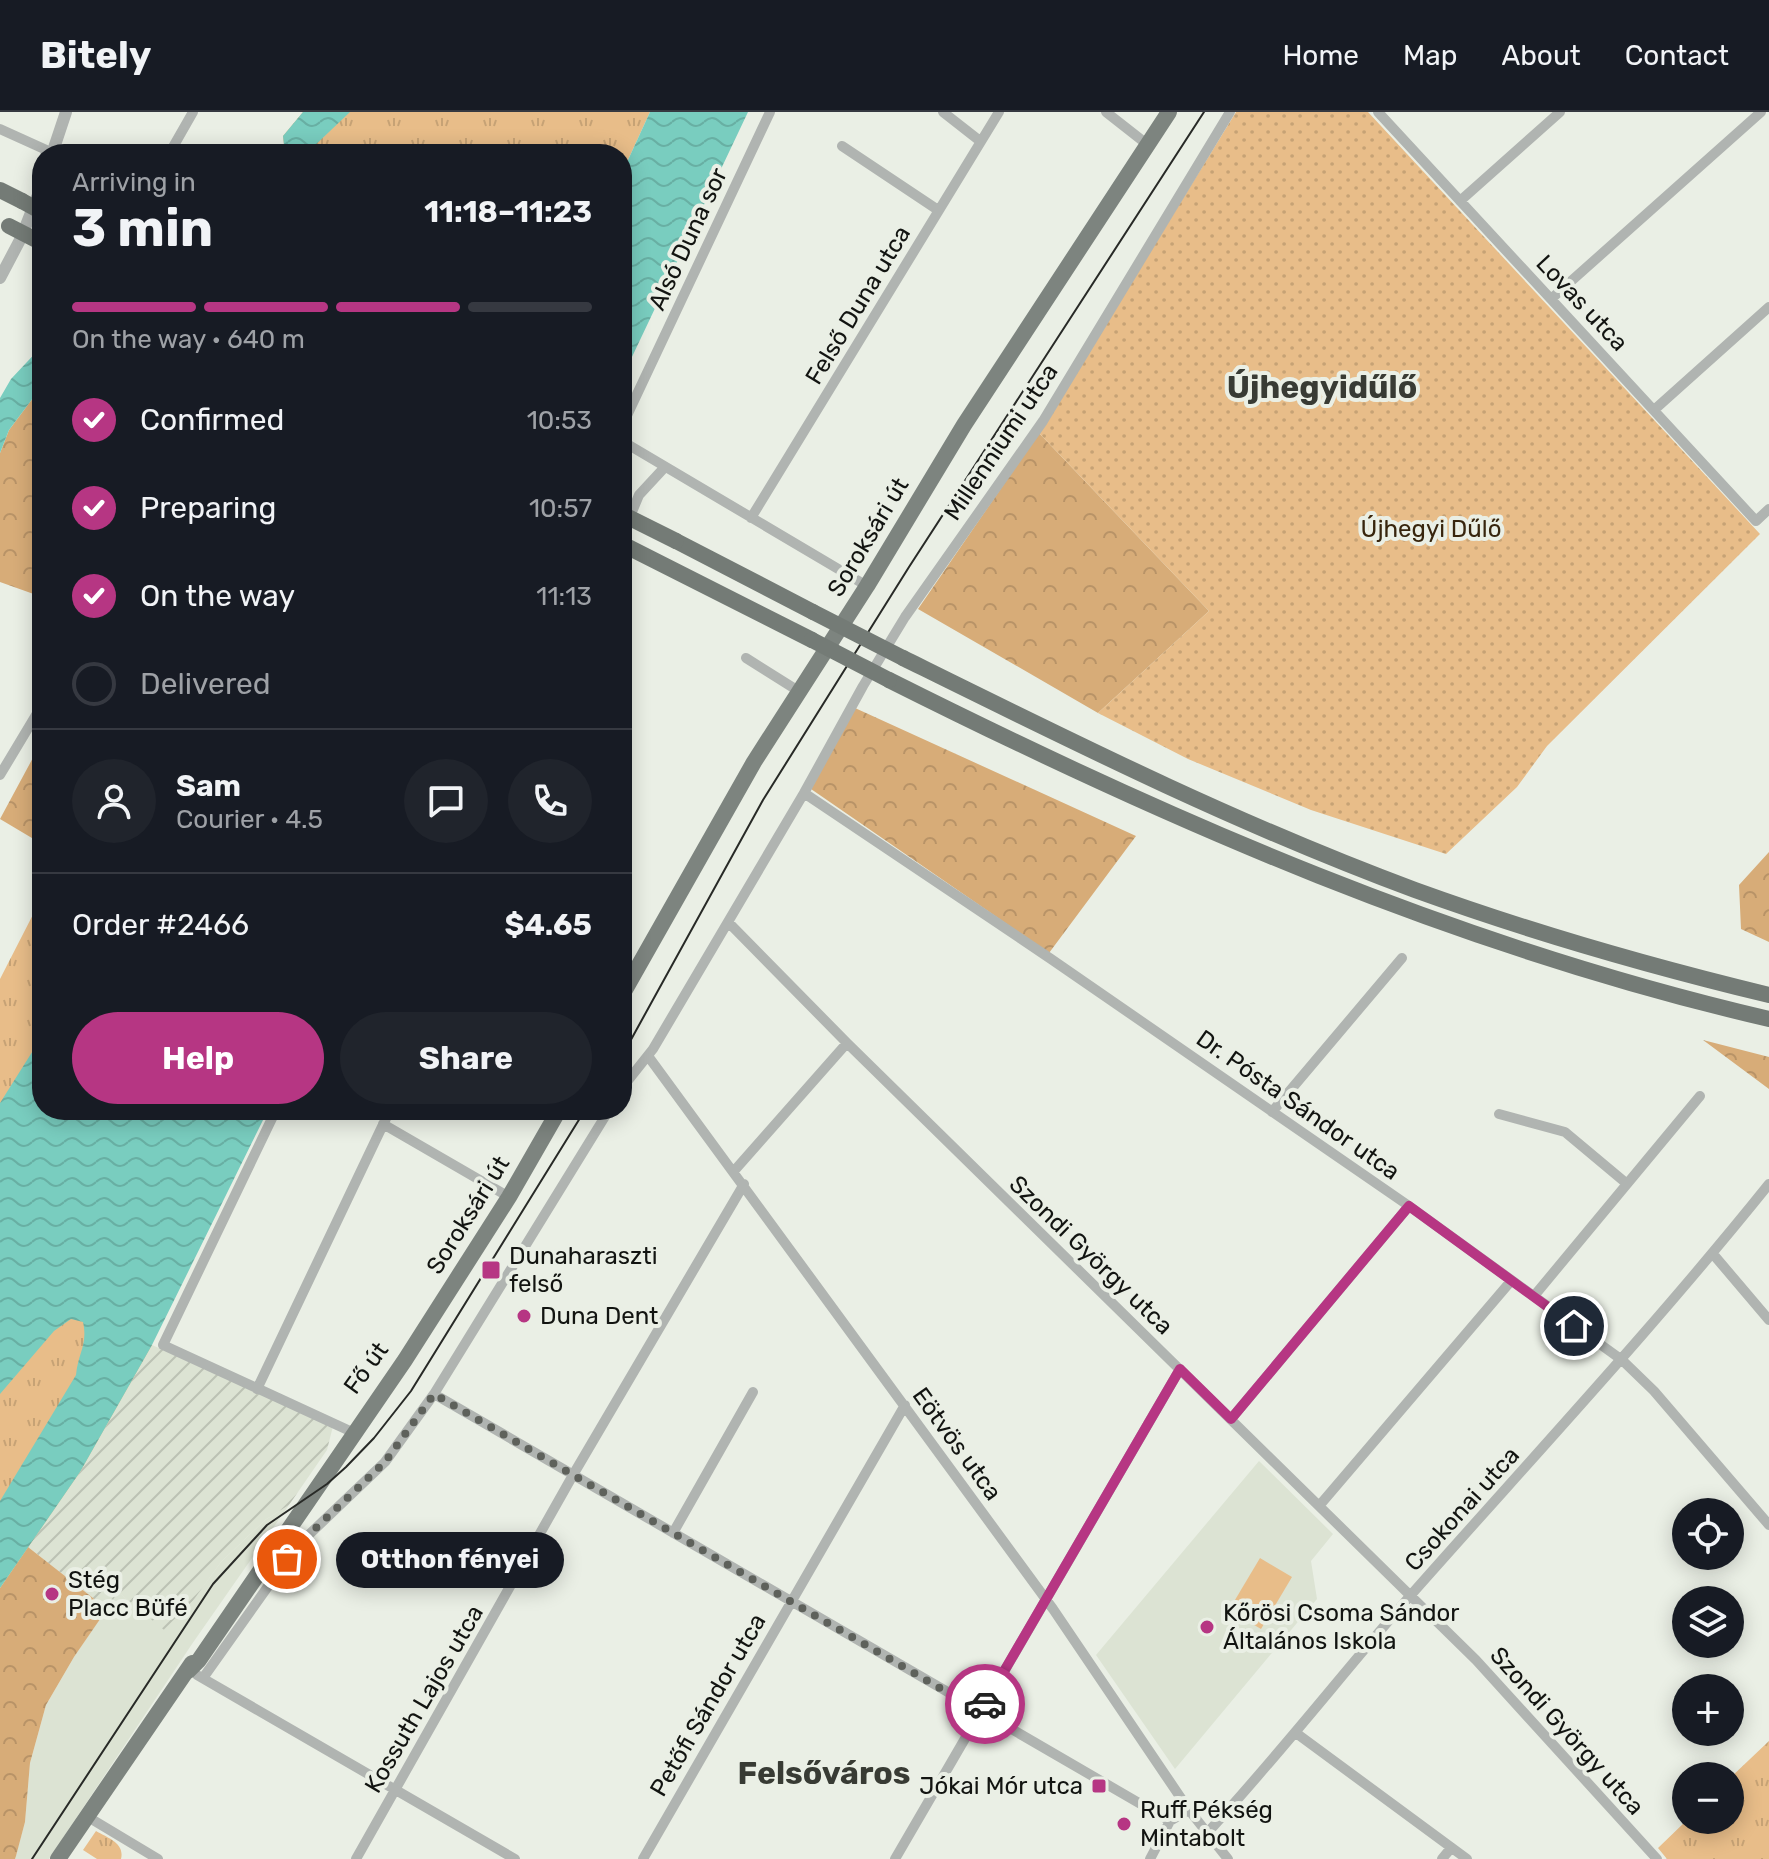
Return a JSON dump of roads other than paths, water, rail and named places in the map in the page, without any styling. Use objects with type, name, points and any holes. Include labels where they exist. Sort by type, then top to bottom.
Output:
[{"type":"highway","points":[[0,190],[32,206]]},
{"type":"highway","points":[[4,223],[32,238]]},
{"type":"highway","points":[[632,519],[903,658],[1257,826],[1400,884],[1556,937],[1769,995]]},
{"type":"highway","points":[[632,549],[889,680],[1150,804],[1333,883],[1512,948],[1646,988],[1769,1019]]},
{"type":"main road","name":"Soroksári út","points":[[632,977],[718,822],[964,425],[1169,112]]},
{"type":"main road","name":"Soroksári út","points":[[414,1343],[509,1197],[553,1120]]},
{"type":"main road","name":"Fő út","points":[[58,1859],[196,1674],[284,1521],[414,1343]]},
{"type":"main road","name":"Fő út","points":[[196,1674],[199,1660],[310,1495],[356,1433],[414,1343]]},
{"type":"street","points":[[56,144],[66,112]]},
{"type":"street","points":[[175,144],[193,112]]},
{"type":"street","name":"Alsó Duna sor","points":[[632,405],[770,112]]},
{"type":"street","points":[[943,112],[980,141]]},
{"type":"street","name":"Felső Duna utca","points":[[751,518],[999,112]]},
{"type":"street","points":[[1106,112],[1148,145]]},
{"type":"street","name":"Millenniumi utca","points":[[648,1056],[729,923],[905,617],[1043,421],[1230,112]]},
{"type":"street","name":"Lovas utca","points":[[1378,112],[1756,521],[1769,509]]},
{"type":"street","points":[[1460,201],[1560,112]]},
{"type":"street","points":[[1551,299],[1761,112]]},
{"type":"street","points":[[0,129],[33,144]]},
{"type":"street","points":[[842,146],[938,210]]},
{"type":"street","points":[[0,277],[32,210]]},
{"type":"street","points":[[1654,410],[1769,307]]},
{"type":"street","points":[[632,447],[867,586]]},
{"type":"street","points":[[632,512],[639,495],[664,468]]},
{"type":"street","points":[[746,658],[800,692]]},
{"type":"street","points":[[0,775],[32,722]]},
{"type":"street","name":"Dr. Pósta Sándor utca","points":[[804,793],[1409,1206],[1622,1360],[1654,1391],[1769,1525]]},
{"type":"street","name":"Szondi György utca","points":[[729,923],[847,1043],[1476,1660],[1657,1859]]},
{"type":"street","points":[[1272,1112],[1402,958]]},
{"type":"street","points":[[734,1171],[847,1043]]},
{"type":"street","points":[[632,1076],[648,1056]]},
{"type":"street","name":"Eötvös utca","points":[[648,1056],[905,1405],[1045,1599],[1189,1810],[1209,1831],[1228,1859]]},
{"type":"street","points":[[1534,1296],[1700,1096]]},
{"type":"street","points":[[1499,1114],[1565,1132],[1626,1183]]},
{"type":"street","points":[[271,1120],[163,1345],[350,1431]]},
{"type":"street","points":[[257,1389],[385,1120]]},
{"type":"street","name":"Fő út","points":[[196,1674],[296,1547],[385,1462],[434,1394],[603,1120]]},
{"type":"street","points":[[383,1124],[509,1197]]},
{"type":"street","name":"Kossuth Lajos utca","points":[[356,1859],[573,1475],[744,1184]]},
{"type":"street","name":"Csokonai utca","points":[[1209,1831],[1296,1733],[1410,1596],[1622,1360],[1769,1184]]},
{"type":"street","points":[[1231,1419],[1409,1206]]},
{"type":"street","points":[[1713,1254],[1769,1320]]},
{"type":"street","points":[[1319,1506],[1511,1281]]},
{"type":"street","points":[[895,1859],[1180,1369]]},
{"type":"street","points":[[673,1533],[753,1392]]},
{"type":"street","points":[[434,1394],[1170,1821]]},
{"type":"street","name":"Petőfi Sándor utca","points":[[643,1859],[905,1405]]},
{"type":"street","points":[[196,1674],[515,1859]]},
{"type":"street","points":[[1296,1733],[1467,1859]]},
{"type":"street","points":[[1150,1859],[1170,1821],[1189,1810]]},
{"type":"street","points":[[88,1817],[158,1859]]},
{"type":"street","points":[[1442,1859],[1451,1848]]},
{"type":"water","points":[[303,112],[350,112],[316,144],[284,144],[283,136]]},
{"type":"water","points":[[650,112],[748,112],[632,357],[632,151]]},
{"type":"water","points":[[32,357],[32,399],[9,430],[0,453],[0,398],[11,379]]},
{"type":"water","points":[[32,1052],[32,1120],[263,1120],[152,1345],[80,1472],[0,1588],[0,1501],[76,1375],[84,1337],[83,1322],[71,1319],[54,1331],[0,1394],[0,1103]]},
{"type":"tram line","points":[[632,1038],[763,800],[909,567],[1204,112]]},
{"type":"tram line","points":[[32,1859],[213,1584],[267,1525],[327,1484],[346,1467],[374,1438],[411,1391],[579,1120]]},
{"type":"place","name":"Dunaharaszti felső","points":[[491,1270]]},
{"type":"place","name":"Duna Dent","points":[[524,1316]]},
{"type":"place","name":"Otthon fényei","points":[[287,1559]]},
{"type":"place","name":"Stég Placc Büfé","points":[[52,1594]]},
{"type":"place","name":"Kőrösi Csoma Sándor Általános Iskola","points":[[1207,1627]]},
{"type":"place","name":"Jókai Mór utca","points":[[1099,1786]]},
{"type":"place","name":"Ruff Pékség Mintabolt","points":[[1124,1824]]},
{"type":"district","name":"Újhegyidűlő","points":[[1322,387]]},
{"type":"district","name":"Felsőváros","points":[[824,1773]]},
{"type":"park label","name":"Újhegyi Dűlő","points":[[1431,529]]}]
